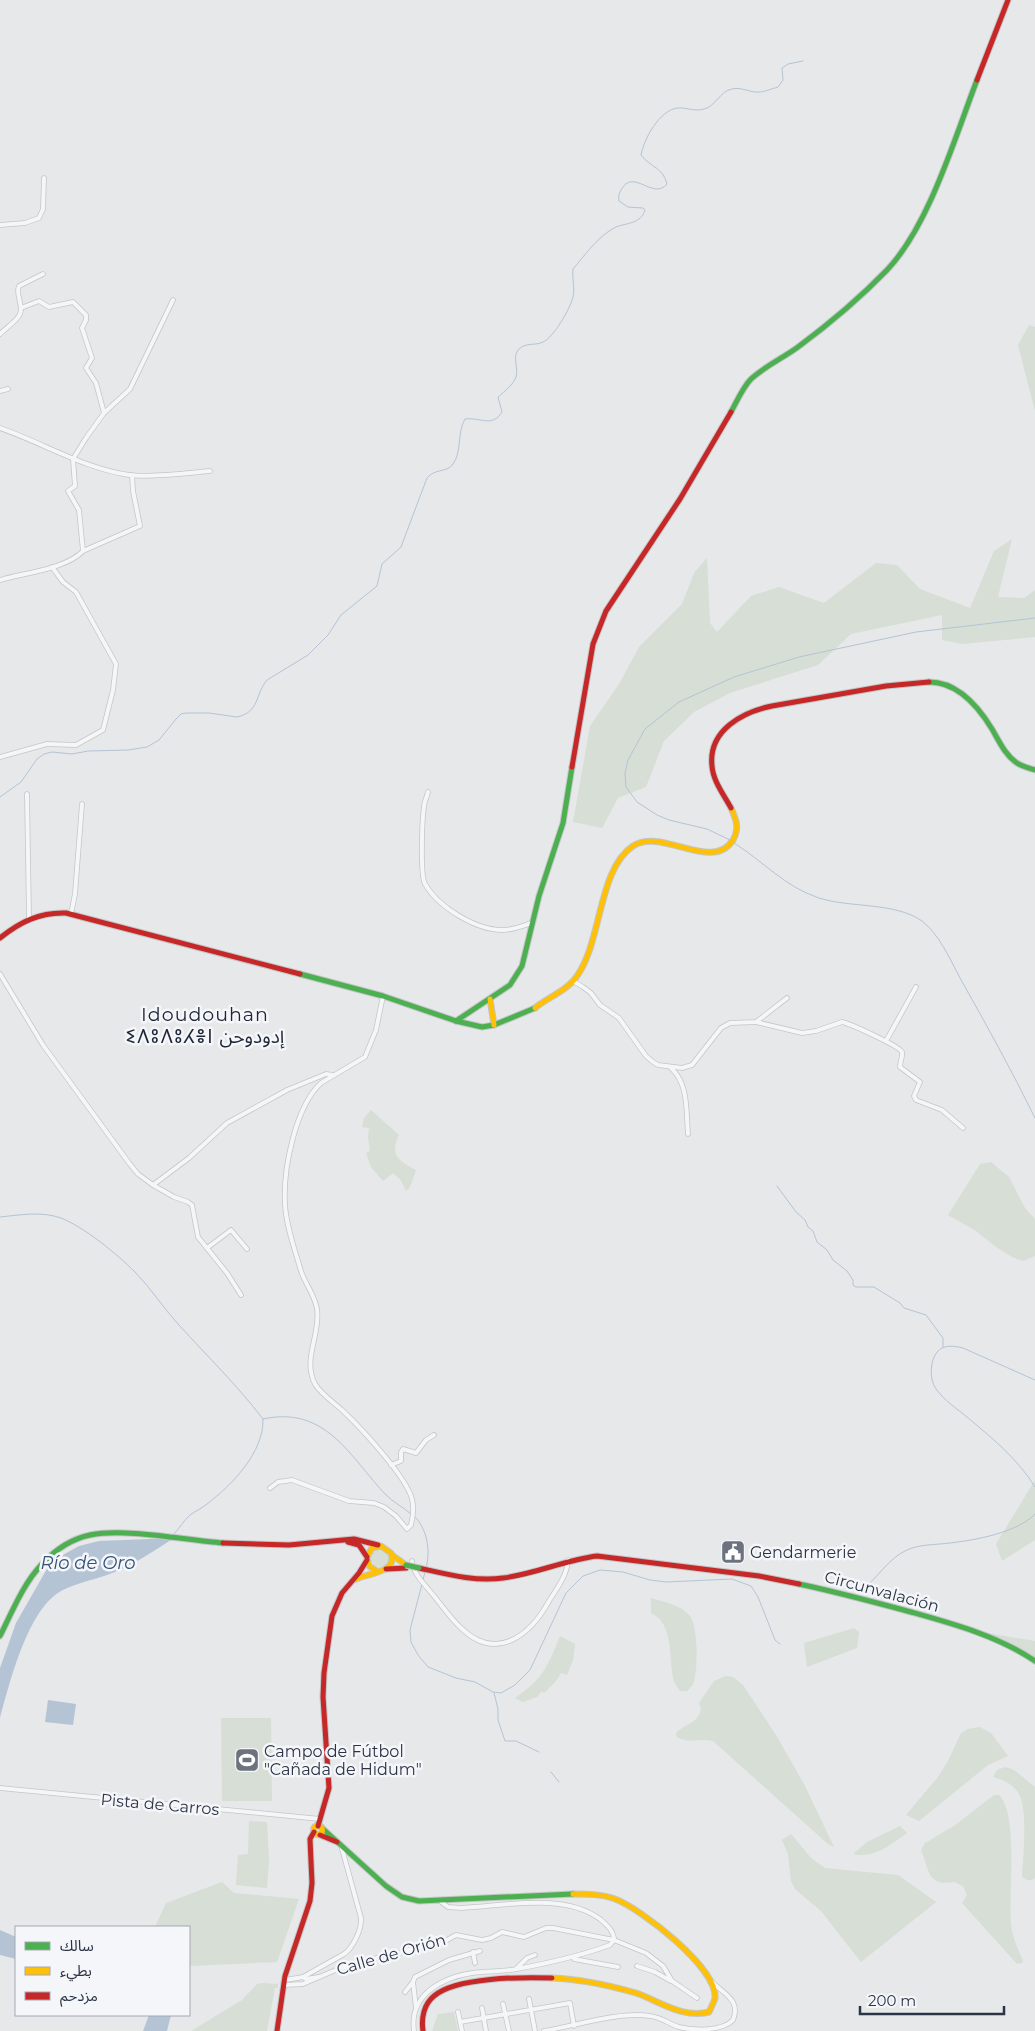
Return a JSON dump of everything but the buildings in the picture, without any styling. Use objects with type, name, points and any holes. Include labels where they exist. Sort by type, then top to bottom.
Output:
[{"type":"street","points":[[456,1021],[510,985],[519,972],[524,959],[532,923],[563,823],[593,644],[601,621],[680,499],[750,380],[773,362],[791,352],[817,333],[860,295],[888,269],[918,227],[932,197],[1008,0]]},
{"type":"street","points":[[0,225],[25,223],[39,218],[44,209],[44,178]]},
{"type":"street","points":[[0,334],[20,315],[21,308],[16,292],[18,286],[43,274]]},
{"type":"street","points":[[83,551],[79,510],[68,491],[75,486],[73,459],[104,413],[130,389],[174,300]]},
{"type":"street","points":[[21,308],[39,301],[49,307],[73,302],[86,315],[82,328],[92,358],[86,368],[96,383],[104,413]]},
{"type":"street","points":[[0,391],[8,389]]},
{"type":"street","points":[[0,428],[28,438],[73,459],[107,471],[132,475],[210,472]]},
{"type":"street","points":[[0,580],[52,567],[140,526],[132,491],[132,475]]},
{"type":"street","points":[[0,757],[47,744],[76,745],[103,730],[108,714],[116,664],[76,592],[63,582],[52,567]]},
{"type":"street","points":[[0,938],[15,924],[29,918],[56,912],[71,914],[383,996],[456,1021],[482,1027],[494,1025],[532,1010],[573,981],[586,958],[612,871],[622,854],[635,844],[647,840],[663,841],[702,852],[721,850],[731,843],[738,831],[737,819],[716,782],[711,763],[715,746],[722,732],[733,721],[757,710],[893,685],[937,682],[958,691],[975,706],[986,719],[1004,751],[1014,761],[1035,770]]},
{"type":"street","points":[[428,792],[424,806],[422,841],[424,883],[449,910],[466,920],[496,930],[513,929],[532,923]]},
{"type":"street","points":[[27,794],[29,918]]},
{"type":"street","points":[[71,914],[75,894],[82,804]]},
{"type":"street","points":[[0,974],[43,1045],[138,1174],[174,1197],[192,1205],[198,1237],[227,1272],[241,1295]]},
{"type":"street","points":[[573,981],[584,987],[600,1005],[619,1018],[646,1056],[653,1062],[670,1067],[682,1068],[692,1065],[714,1034],[730,1023],[756,1022],[802,1033],[842,1022],[900,1049],[902,1054],[900,1067],[920,1082],[914,1096],[916,1100],[942,1110],[963,1128]]},
{"type":"street","points":[[886,1041],[916,987]]},
{"type":"street","points":[[270,1488],[285,1480],[297,1481],[349,1501],[369,1502],[384,1507],[396,1516],[407,1529],[410,1528],[412,1521],[413,1508],[410,1494],[391,1465],[358,1426],[313,1381],[310,1361],[317,1309],[301,1269],[285,1206],[289,1152],[298,1124],[316,1089],[333,1075],[356,1064],[365,1056],[376,1030],[383,996]]},
{"type":"street","points":[[756,1022],[787,998]]},
{"type":"street","points":[[490,999],[494,1025]]},
{"type":"street","points":[[670,1067],[681,1079],[685,1094],[688,1134]]},
{"type":"street","points":[[154,1185],[189,1158],[227,1123],[287,1090],[326,1074],[333,1075]]},
{"type":"street","points":[[207,1248],[231,1230],[247,1249]]},
{"type":"street","points":[[391,1465],[401,1461],[401,1450],[406,1448],[416,1453],[426,1440],[434,1436]]},
{"type":"street","points":[[0,1636],[27,1582],[48,1556],[81,1538],[106,1533],[287,1546],[357,1540],[387,1548],[392,1555],[406,1566]]},
{"type":"street","points":[[337,1541],[359,1545],[367,1558],[369,1566],[377,1571]]},
{"type":"street","points":[[378,1545],[369,1550],[367,1558],[354,1581],[342,1593],[335,1608],[327,1650],[323,1697],[329,1788],[320,1819],[320,1827],[396,1894],[419,1902],[584,1894],[608,1896],[624,1904],[686,1950],[699,1963],[711,1982],[716,1996],[709,2012],[694,2015],[641,1994],[591,1982],[548,1978],[488,1981],[457,1986],[436,1994],[423,2014],[423,2031]]},
{"type":"street","points":[[385,1570],[390,1565],[392,1555]]},
{"type":"street","name":"Circunvalación","points":[[406,1566],[473,1578],[503,1578],[568,1560],[612,1556],[759,1576],[803,1583],[944,1621],[1005,1643],[1035,1661]]},
{"type":"street","points":[[412,1561],[412,1567],[421,1580],[454,1621],[468,1634],[485,1643],[505,1643],[526,1632],[540,1616],[566,1573],[568,1560]]},
{"type":"street","points":[[354,1581],[377,1571],[406,1566]]},
{"type":"street","name":"Pista de Carros","points":[[0,1788],[320,1819]]},
{"type":"street","points":[[317,1834],[315,1827],[320,1827]]},
{"type":"street","points":[[277,2031],[284,1982],[310,1900],[312,1884],[311,1835],[317,1834],[339,1843]]},
{"type":"street","points":[[284,1982],[303,1977],[347,1952],[361,1925],[361,1918],[339,1843]]},
{"type":"street","points":[[416,2008],[428,1990],[449,1979],[473,1973],[497,1972],[570,1958],[610,1946],[614,1940],[611,1930],[597,1917],[564,1903],[548,1902],[462,1908],[448,1907],[440,1901]]},
{"type":"street","name":"Calle de Orión","points":[[284,1982],[303,1984],[338,1969],[363,1964],[384,1955],[440,1944],[456,1935],[482,1940],[502,1932],[521,1937],[553,1928],[614,1940],[652,1956],[663,1966],[672,1981]]},
{"type":"street","points":[[407,1980],[414,1979],[448,1960],[480,1950]]},
{"type":"street","points":[[473,1952],[475,1963]]},
{"type":"street","points":[[516,1969],[527,1958],[535,1955]]},
{"type":"street","points":[[570,1958],[618,1967]]},
{"type":"street","points":[[637,1966],[655,1972],[672,1981],[697,1998]]},
{"type":"street","points":[[303,1977],[306,1979],[320,1977]]},
{"type":"street","points":[[405,1992],[414,1979]]},
{"type":"street","points":[[414,1979],[416,2008],[414,2031]]},
{"type":"street","points":[[544,2031],[624,2016],[644,2015],[661,2018],[680,2027],[718,2030],[730,2024],[735,2015],[733,2001],[711,1982]]},
{"type":"street","points":[[716,1996],[726,1995]]},
{"type":"street","points":[[529,1999],[535,2031]]},
{"type":"street","points":[[460,2022],[570,2003],[574,2026]]},
{"type":"street","points":[[503,2004],[509,2031]]},
{"type":"street","points":[[482,2008],[486,2031]]},
{"type":"street","points":[[458,2012],[462,2031]]},
{"type":"shaded area","points":[[1029,325],[1035,327],[1035,411],[1018,345]]},
{"type":"shaded area","points":[[1012,539],[998,597],[1024,598],[1035,590],[1035,637],[962,644],[942,640],[942,615],[851,634],[818,665],[730,693],[694,712],[664,741],[646,787],[618,798],[602,828],[573,822],[590,726],[619,684],[639,647],[682,604],[694,573],[707,558],[710,623],[717,632],[751,596],[779,587],[824,603],[876,563],[897,565],[920,589],[970,608],[994,551]]},
{"type":"shaded area","points":[[371,1110],[399,1135],[395,1148],[397,1157],[416,1170],[410,1187],[406,1191],[400,1179],[393,1173],[383,1181],[371,1167],[366,1153],[370,1151],[369,1128],[362,1127],[364,1118]]},
{"type":"shaded area","points":[[991,1162],[1009,1177],[1025,1208],[1035,1219],[1035,1256],[1023,1261],[1012,1257],[976,1231],[948,1215],[980,1164]]},
{"type":"shaded area","points":[[1035,1480],[1035,1540],[1002,1561],[996,1544]]},
{"type":"shaded area","points":[[376,1549],[384,1549],[389,1554],[387,1565],[376,1567],[371,1562],[371,1554]]},
{"type":"shaded area","points":[[651,1598],[682,1609],[693,1621],[697,1662],[692,1686],[687,1691],[680,1691],[674,1681],[667,1634],[659,1618],[651,1613]]},
{"type":"shaded area","points":[[854,1628],[859,1632],[857,1648],[807,1667],[804,1643]]},
{"type":"shaded area","points":[[987,1633],[1035,1641],[1035,1660],[982,1634]]},
{"type":"shaded area","points":[[560,1636],[575,1644],[573,1660],[567,1675],[561,1673],[544,1693],[542,1691],[537,1697],[523,1702],[515,1698],[532,1685],[544,1671]]},
{"type":"shaded area","points":[[726,1676],[733,1677],[743,1685],[776,1735],[804,1784],[834,1847],[828,1844],[713,1741],[690,1741],[677,1737],[676,1733],[679,1730],[697,1718],[701,1709],[699,1703],[714,1681]]},
{"type":"shaded area","name":"Campo de Fútbol \"Cañada de Hidum\"","points":[[221,1718],[271,1718],[272,1801],[222,1801]]},
{"type":"shaded area","points":[[980,1727],[991,1733],[1008,1756],[988,1765],[919,1821],[906,1815],[938,1777],[961,1733],[968,1729]]},
{"type":"shaded area","points":[[1005,1767],[1014,1770],[1035,1787],[1035,1878],[1032,1880],[1022,1877],[1024,1834],[1022,1801],[1017,1791],[1011,1785],[993,1777],[997,1770]]},
{"type":"shaded area","points":[[994,1795],[999,1795],[1005,1805],[1009,1819],[1011,1836],[1011,1924],[1023,1961],[1017,1964],[962,1903],[967,1895],[963,1886],[954,1882],[939,1882],[930,1875],[921,1850],[925,1843],[954,1826]]},
{"type":"shaded area","points":[[249,1821],[267,1822],[269,1860],[267,1888],[236,1885],[238,1855],[248,1854]]},
{"type":"shaded area","points":[[900,1826],[907,1833],[882,1850],[868,1855],[853,1854],[867,1842]]},
{"type":"shaded area","points":[[791,1834],[811,1858],[825,1868],[898,1875],[936,1902],[861,1962],[821,1911],[795,1889],[791,1881],[788,1854],[782,1840]]},
{"type":"shaded area","points":[[222,1882],[234,1893],[299,1899],[277,1962],[190,1966],[190,1926],[155,1926],[166,1903]]},
{"type":"shaded area","points":[[257,1984],[278,1984],[278,1988],[275,1988],[267,2031],[191,2031],[242,2000]]},
{"type":"shaded area","points":[[454,2012],[458,2031],[432,2031],[438,2014]]},
{"type":"water","name":"Río de Oro","points":[[174,1538],[125,1567],[107,1575],[79,1583],[63,1590],[51,1599],[30,1628],[15,1666],[0,1718],[0,1668],[16,1623],[48,1567],[61,1556],[79,1546],[99,1541]]},
{"type":"water","points":[[48,1700],[76,1704],[73,1725],[45,1722]]},
{"type":"water","points":[[0,1930],[15,1937],[15,1959],[0,1955]]},
{"type":"water","points":[[149,2016],[171,2016],[167,2031],[143,2031]]},
{"type":"waterway","points":[[0,797],[21,782],[37,759],[44,754],[52,752],[72,754],[88,751],[128,750],[147,747],[159,740],[181,714],[209,713],[237,717],[250,711],[267,680],[308,655],[328,635],[341,615],[377,586],[382,564],[401,547],[427,478],[434,473],[448,469],[456,459],[465,419],[490,421],[498,417],[502,412],[498,397],[511,385],[516,377],[516,353],[524,346],[543,342],[552,335],[569,308],[574,294],[573,269],[604,235],[616,227],[637,220],[643,215],[645,210],[643,208],[628,207],[619,201],[621,190],[626,184],[631,182],[637,182],[656,189],[667,184],[663,174],[641,155],[645,141],[658,120],[670,110],[677,108],[697,110],[708,108],[728,90],[741,89],[758,92],[778,87],[783,80],[782,68],[788,64],[803,61]]},
{"type":"waterway","points":[[730,840],[707,829],[669,820],[657,815],[637,802],[626,787],[625,773],[628,760],[645,729],[679,702],[734,677],[799,657],[916,632],[1035,618]]},
{"type":"waterway","points":[[734,843],[785,881],[807,893],[831,901],[899,911],[911,915],[928,926],[948,955],[1035,1118]]},
{"type":"waterway","points":[[777,1186],[813,1231],[817,1242],[827,1250],[833,1260],[847,1271],[853,1280],[853,1285],[856,1287],[874,1287],[900,1303],[904,1308],[926,1315],[943,1338],[943,1347]]},
{"type":"waterway","points":[[0,1217],[30,1214],[53,1216],[70,1222],[100,1242],[141,1278],[173,1318],[263,1419],[258,1444],[245,1467],[217,1496],[190,1515],[173,1535]]},
{"type":"waterway","points":[[1035,1380],[963,1348],[949,1346],[937,1352],[932,1365],[931,1375],[939,1393],[1004,1449],[1021,1467],[1035,1487]]},
{"type":"waterway","points":[[263,1419],[285,1417],[304,1420],[320,1427],[348,1451],[386,1495],[411,1514]]},
{"type":"waterway","points":[[871,1582],[896,1557],[910,1549],[995,1535],[1018,1526],[1035,1514]]},
{"type":"waterway","points":[[414,1516],[422,1527],[427,1540],[426,1568]]},
{"type":"waterway","points":[[422,1584],[410,1630],[411,1642],[418,1655],[428,1667],[456,1678],[475,1682],[493,1692],[501,1693],[515,1685],[530,1670],[566,1593],[583,1576],[600,1570],[623,1572],[650,1580],[666,1582],[732,1579],[751,1586],[758,1597],[775,1640],[780,1644]]},
{"type":"waterway","points":[[423,1580],[425,1572]]},
{"type":"waterway","points":[[494,1693],[498,1709],[498,1720],[505,1741],[516,1741],[539,1752]]},
{"type":"waterway","points":[[551,1772],[559,1782]]},
{"type":"traffic: fast","points":[[731,412],[751,379],[798,347],[844,310],[866,291],[902,252],[916,230],[940,180],[977,80]]},
{"type":"traffic: fast","points":[[929,682],[949,686],[966,697],[986,720],[1009,756],[1019,764],[1035,770]]},
{"type":"traffic: fast","points":[[456,1021],[510,985],[522,966],[539,896],[563,823],[572,767]]},
{"type":"traffic: fast","points":[[300,974],[383,996],[456,1021],[482,1027],[494,1025],[535,1008]]},
{"type":"traffic: fast","points":[[0,1636],[18,1599],[35,1572],[52,1554],[76,1539],[104,1533],[120,1533],[223,1543]]},
{"type":"traffic: fast","points":[[406,1565],[419,1568]]},
{"type":"traffic: fast","points":[[799,1584],[959,1626],[1006,1644],[1035,1661]]},
{"type":"traffic: fast","points":[[322,1828],[386,1886],[402,1897],[419,1901],[573,1894]]},
{"type":"traffic: slow","points":[[535,1008],[563,990],[577,976],[591,944],[606,888],[613,871],[622,857],[633,846],[645,842],[672,844],[700,851],[713,852],[724,849],[733,840],[737,828],[731,808]]},
{"type":"traffic: slow","points":[[490,999],[494,1025]]},
{"type":"traffic: slow","points":[[356,1579],[381,1571],[390,1565],[392,1560],[391,1553],[381,1546],[372,1548],[367,1557],[369,1566],[377,1571]]},
{"type":"traffic: slow","points":[[392,1555],[406,1565]]},
{"type":"traffic: slow","points":[[318,1826],[322,1830],[318,1834],[314,1830],[318,1826]]},
{"type":"traffic: slow","points":[[552,1978],[584,1981],[615,1987],[690,2013],[709,2012],[715,1998],[713,1986],[704,1971],[691,1956],[676,1941],[642,1914],[610,1897],[573,1894]]},
{"type":"traffic: jam","points":[[977,80],[1008,0]]},
{"type":"traffic: jam","points":[[572,767],[593,644],[606,611],[680,499],[731,412]]},
{"type":"traffic: jam","points":[[731,808],[714,777],[712,753],[722,733],[739,718],[772,706],[886,686],[929,682]]},
{"type":"traffic: jam","points":[[0,938],[15,927],[31,919],[48,914],[66,913],[300,974]]},
{"type":"traffic: jam","points":[[223,1543],[289,1545],[354,1539],[378,1545]]},
{"type":"traffic: jam","points":[[348,1542],[359,1545],[367,1557]]},
{"type":"traffic: jam","points":[[419,1568],[461,1577],[492,1579],[515,1576],[597,1556],[759,1576],[799,1584]]},
{"type":"traffic: jam","points":[[318,1826],[329,1788],[323,1697],[324,1673],[332,1616],[342,1593],[367,1560]]},
{"type":"traffic: jam","points":[[386,1569],[406,1568]]},
{"type":"traffic: jam","points":[[277,2031],[285,1976],[310,1901],[312,1883],[310,1839],[314,1832]]},
{"type":"traffic: jam","points":[[320,1835],[337,1842]]},
{"type":"traffic: jam","points":[[423,2031],[422,2021],[426,2007],[434,1996],[444,1990],[458,1985],[490,1979],[552,1978]]},
{"type":"place","name":"Gendarmerie","points":[[733,1552]]},
{"type":"place","name":"Campo de Fútbol \"Cañada de Hidum\"","points":[[247,1760]]},
{"type":"district","name":"Idoudouhan ⵉⴷⵓⴷⵓⵃⴻⵏ إدودوحن","points":[[205,1025]]}]
